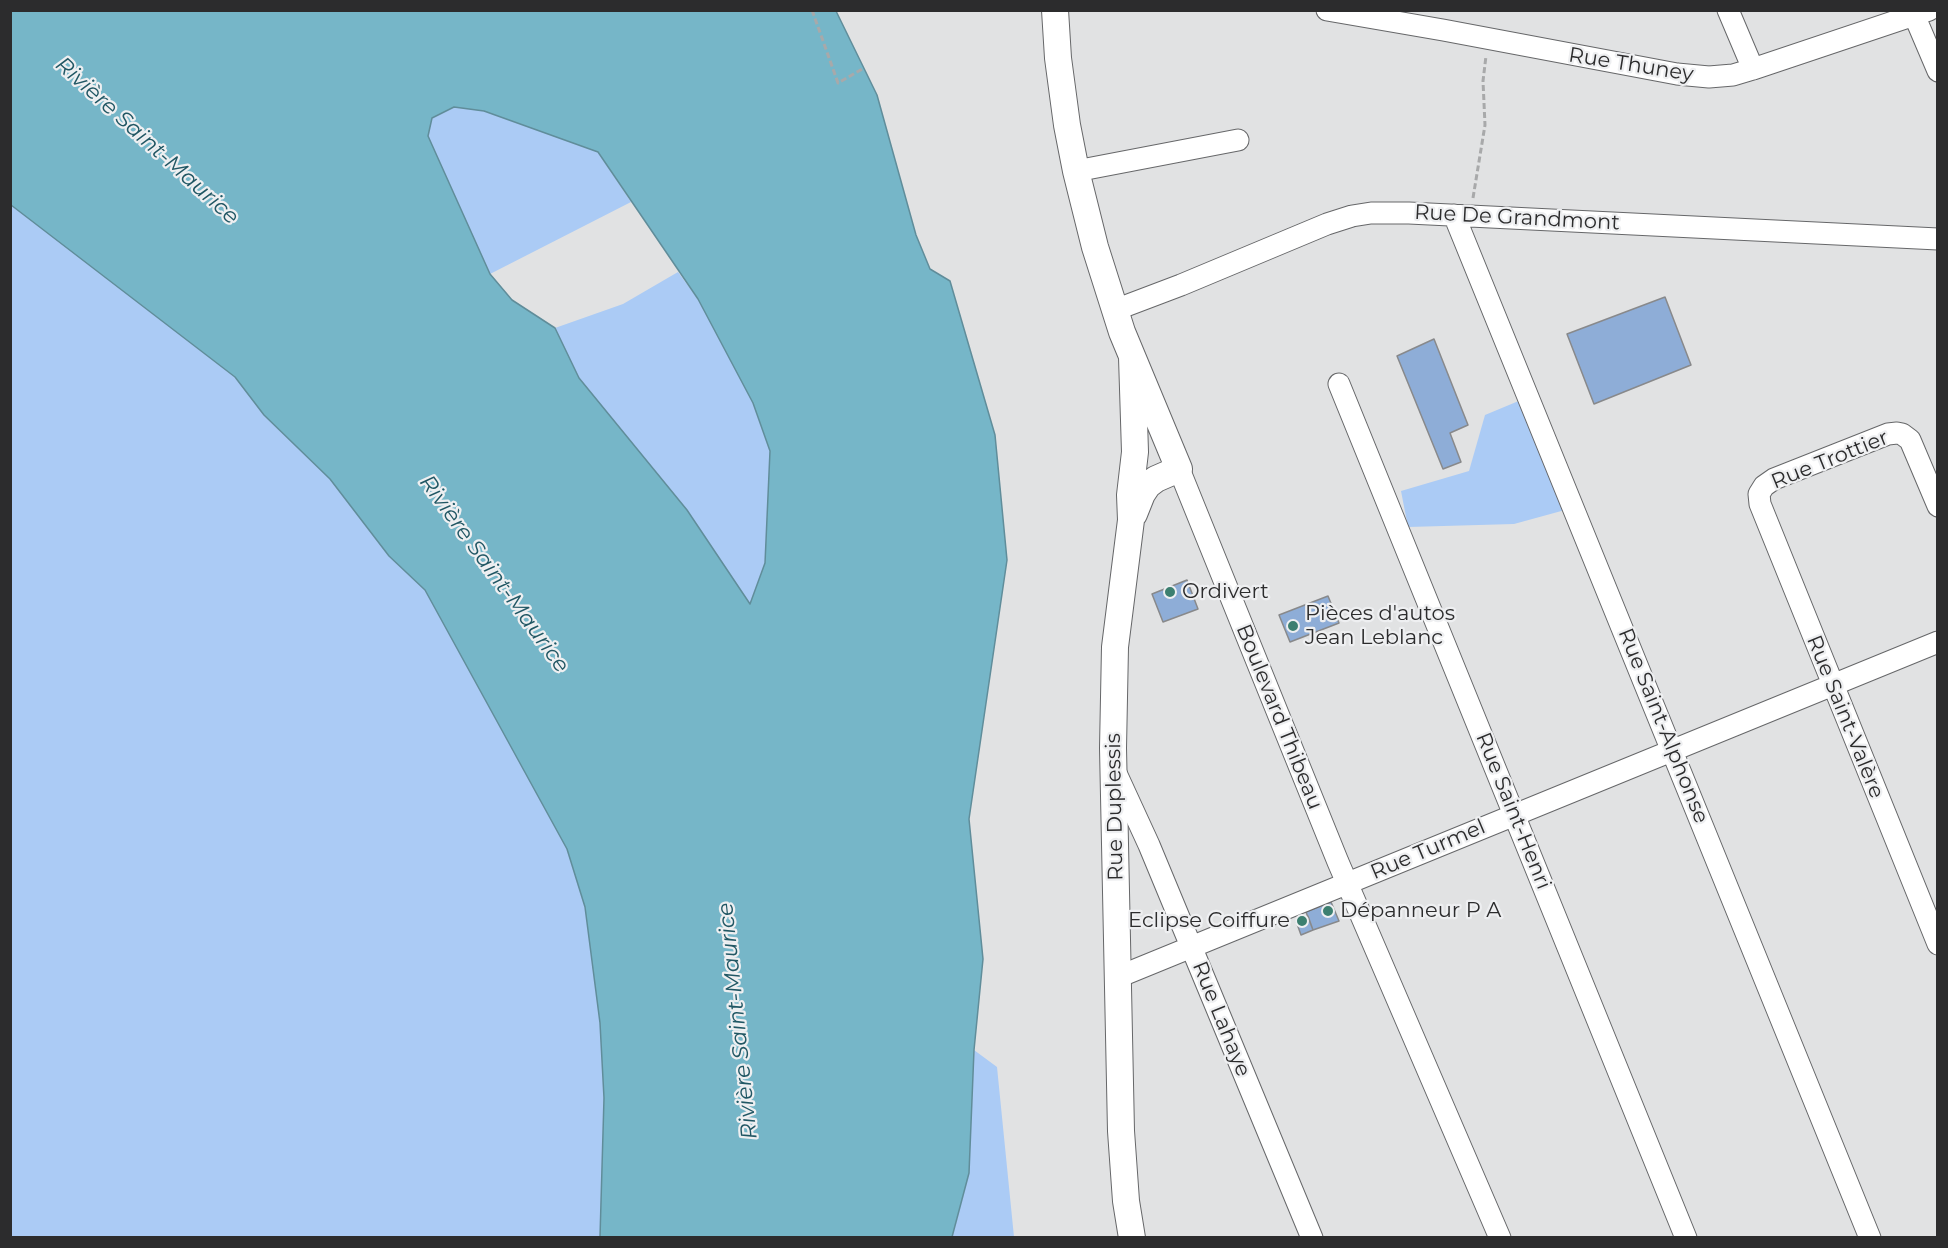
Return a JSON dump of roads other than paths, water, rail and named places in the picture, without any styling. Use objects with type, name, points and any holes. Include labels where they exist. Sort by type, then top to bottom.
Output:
[{"type":"main road","name":"Boulevard Thibeau","points":[[1055,10],[1059,67],[1076,171],[1095,247],[1132,357],[1179,469]]},
{"type":"main road","name":"Rue Duplessis","points":[[1132,357],[1136,442],[1130,495],[1131,520],[1115,646],[1113,768],[1124,1179],[1132,1238]]},
{"type":"main road","name":"Rue Duplessis","points":[[1131,520],[1148,485],[1156,478],[1179,469]]},
{"type":"street","name":"Rue Thuney","points":[[1327,10],[1686,75],[1720,76],[1753,69],[1918,12]]},
{"type":"street","points":[[1728,10],[1753,69]]},
{"type":"street","points":[[1918,12],[1938,71]]},
{"type":"street","points":[[1076,171],[1238,140]]},
{"type":"street","name":"Rue De Grandmont","points":[[1115,310],[1341,219],[1371,213],[1391,212],[1938,239]]},
{"type":"street","name":"Rue Saint-Alphonse","points":[[1462,216],[1672,750],[1870,1238]]},
{"type":"street","name":"Rue Saint-Henri","points":[[1339,384],[1686,1238]]},
{"type":"street","name":"Rue Trottier","points":[[1761,490],[1774,479],[1888,434],[1902,434],[1912,445],[1938,506]]},
{"type":"street","name":"Boulevard Thibeau","points":[[1179,469],[1347,884],[1500,1238]]},
{"type":"street","name":"Rue Saint-Valère","points":[[1761,490],[1760,504],[1938,944]]},
{"type":"street","name":"Rue Turmel","points":[[1118,977],[1938,642]]},
{"type":"street","name":"Rue Lahaye","points":[[1113,768],[1149,844],[1312,1238]]},
{"type":"water","name":"Rivière Saint-Maurice","points":[[10,11],[836,11],[877,95],[916,235],[930,269],[950,281],[995,435],[1007,560],[969,819],[983,959],[974,1050],[969,1173],[952,1237],[600,1237],[604,1098],[600,1023],[585,907],[567,849],[425,590],[389,556],[330,479],[264,415],[235,377],[11,205]],"holes":[[[454,107],[484,111],[598,152],[698,299],[753,403],[770,451],[765,563],[750,604],[687,510],[579,378],[555,328],[512,300],[490,274],[428,136],[432,118]]]},
{"type":"place","name":"Ordivert","points":[[1170,592]]},
{"type":"place","name":"Pièces d'autos Jean Leblanc","points":[[1293,626]]},
{"type":"place","name":"Dépanneur P A","points":[[1328,911]]},
{"type":"place","name":"Eclipse Coiffure","points":[[1302,921]]}]
